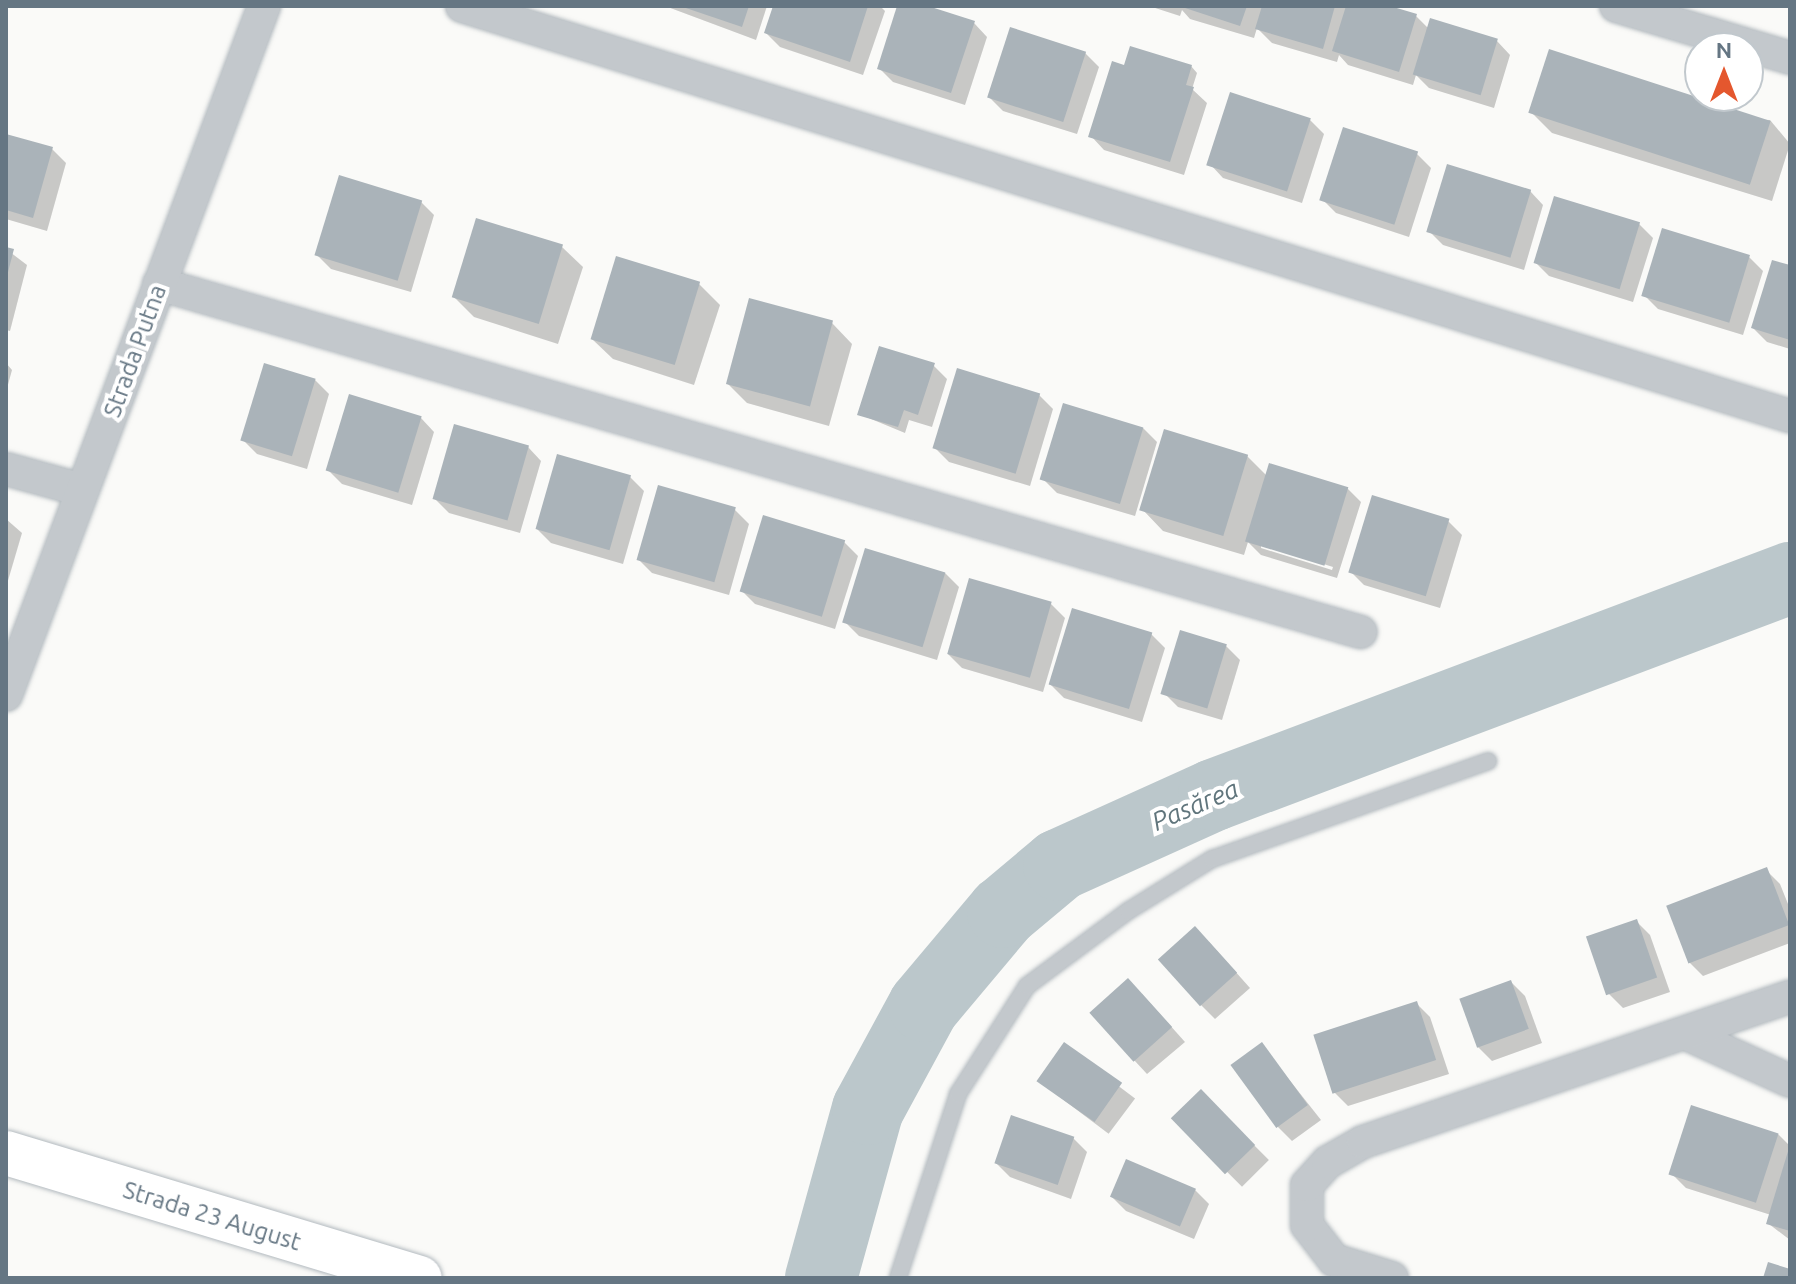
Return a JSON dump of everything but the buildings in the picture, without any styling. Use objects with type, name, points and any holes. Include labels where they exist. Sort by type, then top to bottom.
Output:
[{"type":"main road","name":"Strada 23 August","points":[[6,1153],[419,1278]]},
{"type":"street","name":"Strada Putna","points":[[6,695],[264,6]]},
{"type":"street","points":[[462,6],[1790,416]]},
{"type":"street","points":[[1616,6],[1790,58]]},
{"type":"street","points":[[159,284],[1361,632]]},
{"type":"street","points":[[6,469],[82,490]]},
{"type":"street","points":[[1392,1278],[1334,1260],[1307,1225],[1307,1185],[1328,1162],[1363,1142],[1790,997]]},
{"type":"street","points":[[1687,1034],[1790,1081]]},
{"type":"lane","points":[[898,1278],[958,1094],[1027,986],[1128,911],[1212,859],[1488,761]]},
{"type":"waterway","name":"Pasărea","points":[[821,1278],[868,1109],[924,1006],[1003,912],[1059,865],[1214,795],[1790,578]]}]
